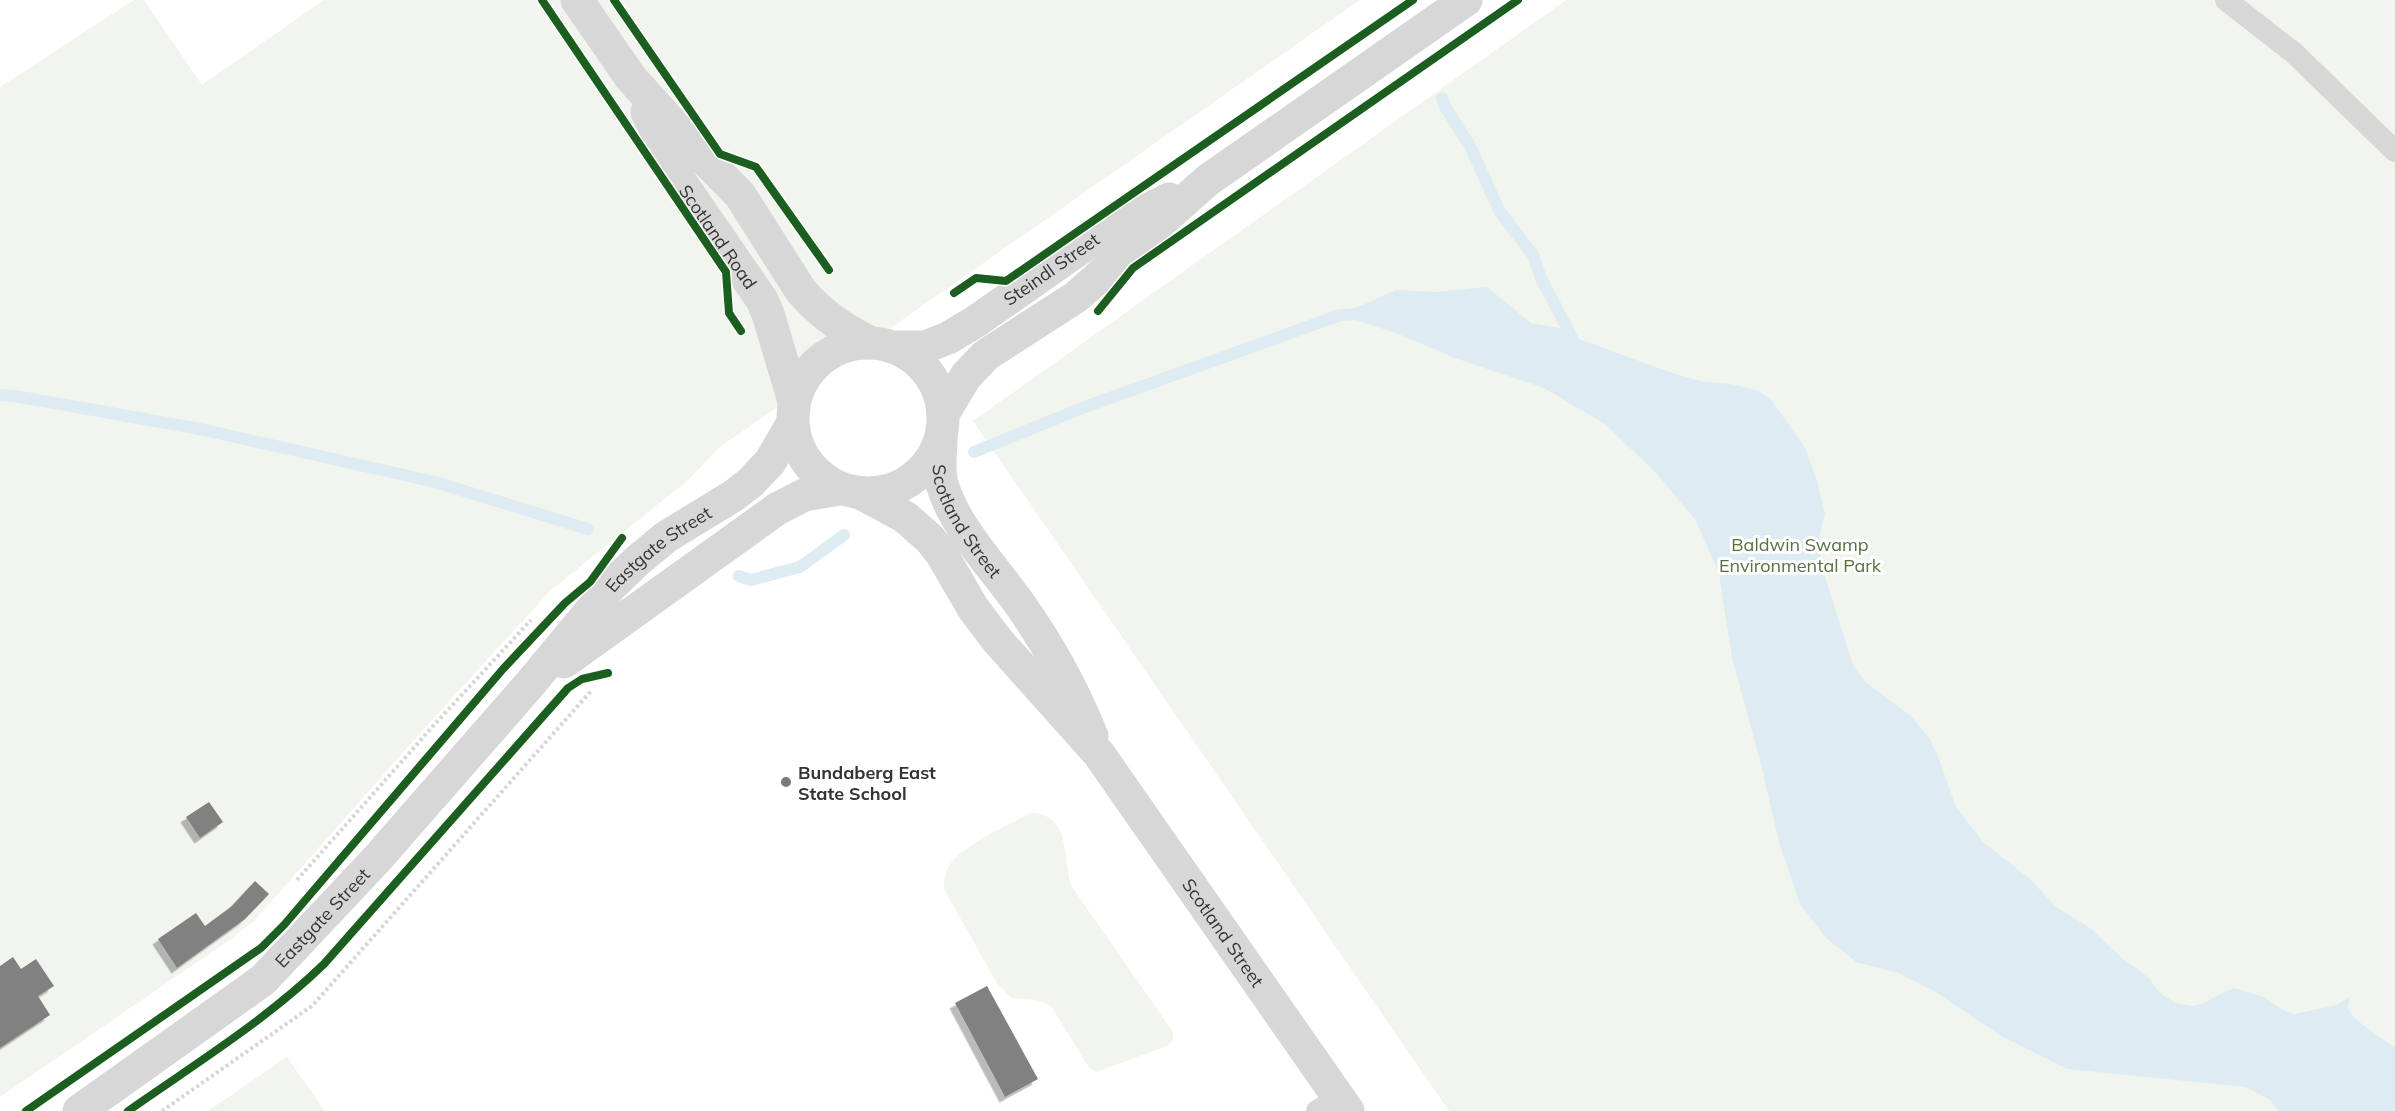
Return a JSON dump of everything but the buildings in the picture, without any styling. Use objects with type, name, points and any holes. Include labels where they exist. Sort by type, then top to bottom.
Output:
[{"type":"street","name":"Scotland Road","points":[[577,0],[631,78],[740,195],[761,225],[790,276],[812,304],[839,327],[881,344]]},
{"type":"street","name":"Steindl Street","points":[[942,426],[966,376],[986,355],[1076,297],[1208,180],[1466,0]]},
{"type":"street","name":"Scotland Road","points":[[631,78],[682,184],[762,300],[768,314],[793,412]]},
{"type":"street","name":"Steindl Street","points":[[881,344],[925,348],[948,338],[975,322],[1105,231],[1208,180]]},
{"type":"street","points":[[881,344],[912,357],[928,373],[939,392],[942,426],[930,462],[912,480],[888,491],[851,491],[821,478],[807,463],[797,444],[793,412],[804,377],[821,358],[844,347],[881,344]]},
{"type":"street","name":"Eastgate Street","points":[[79,1111],[263,980],[376,860],[530,684],[612,585],[666,537],[733,496],[750,483],[770,462],[793,412]]},
{"type":"street","name":"Scotland Street","points":[[942,426],[941,482],[955,514],[1022,607],[1052,654],[1076,694],[1099,754]]},
{"type":"street","name":"Eastgate Street","points":[[530,684],[777,509],[804,495],[851,491]]},
{"type":"street","name":"Scotland Street","points":[[851,491],[905,517],[930,539],[952,568],[973,608],[997,640],[1099,754],[1335,1106]]},
{"type":"lane","points":[[2226,0],[2294,53],[2395,151]]},
{"type":"path","points":[[297,879],[534,617]]},
{"type":"path","points":[[162,1111],[312,1006],[594,688]]},
{"type":"green space","points":[[134,0],[144,0],[202,85],[324,0],[1360,0],[720,447],[687,481],[551,590],[412,742],[254,921],[0,1097],[0,87]]},
{"type":"green space","name":"Baldwin Swamp Environmental Park","points":[[1566,0],[2395,0],[2395,1111],[1449,1111],[973,421]]},
{"type":"green space","points":[[1030,813],[1043,815],[1053,821],[1059,829],[1072,887],[1173,1032],[1173,1040],[1167,1046],[1096,1072],[1088,1066],[1051,1006],[1036,1000],[1011,998],[996,982],[944,889],[945,876],[951,863],[966,849]]},
{"type":"green space","points":[[287,1057],[325,1111],[208,1111]]},
{"type":"shaded area","points":[[1487,287],[1531,323],[1559,328],[1576,338],[1675,374],[1705,382],[1731,384],[1759,391],[1772,401],[1805,448],[1816,478],[1825,513],[1820,535],[1821,564],[1853,665],[1865,682],[1911,716],[1930,739],[1956,807],[1984,843],[2029,878],[2055,906],[2090,928],[2122,958],[2149,978],[2160,993],[2176,1003],[2191,1006],[2202,1004],[2234,988],[2264,997],[2283,1010],[2294,1014],[2337,1005],[2350,996],[2348,1008],[2354,1018],[2395,1048],[2395,1111],[2279,1111],[2270,1100],[2246,1087],[2067,1069],[2001,1036],[1934,991],[1898,973],[1856,962],[1826,938],[1800,904],[1779,842],[1761,764],[1732,658],[1719,573],[1695,519],[1655,472],[1605,424],[1544,388],[1455,358],[1396,333],[1340,315],[1396,290],[1435,292]]},
{"type":"waterway","points":[[1442,98],[1445,107],[1470,146],[1500,212],[1533,255],[1541,278],[1578,349]]},
{"type":"waterway","points":[[974,452],[1085,407],[1340,315],[1356,314]]},
{"type":"waterway","points":[[0,395],[200,429],[435,482],[588,529]]},
{"type":"waterway","points":[[739,576],[751,580],[800,567],[844,535]]},
{"type":"cycle path","points":[[542,0],[726,272],[729,313],[741,331]]},
{"type":"cycle path","points":[[614,0],[720,154],[756,167],[829,270]]},
{"type":"cycle path","points":[[954,293],[976,278],[1006,281],[1413,0]]},
{"type":"cycle path","points":[[1098,311],[1133,268],[1518,0]]},
{"type":"cycle path","points":[[26,1111],[261,948],[284,925],[503,669],[565,603],[590,582],[622,538]]},
{"type":"cycle path","points":[[128,1111],[229,1041],[301,985],[324,964],[568,688],[582,679],[608,673]]},
{"type":"place","name":"Bundaberg East State School","points":[[786,782]]}]
